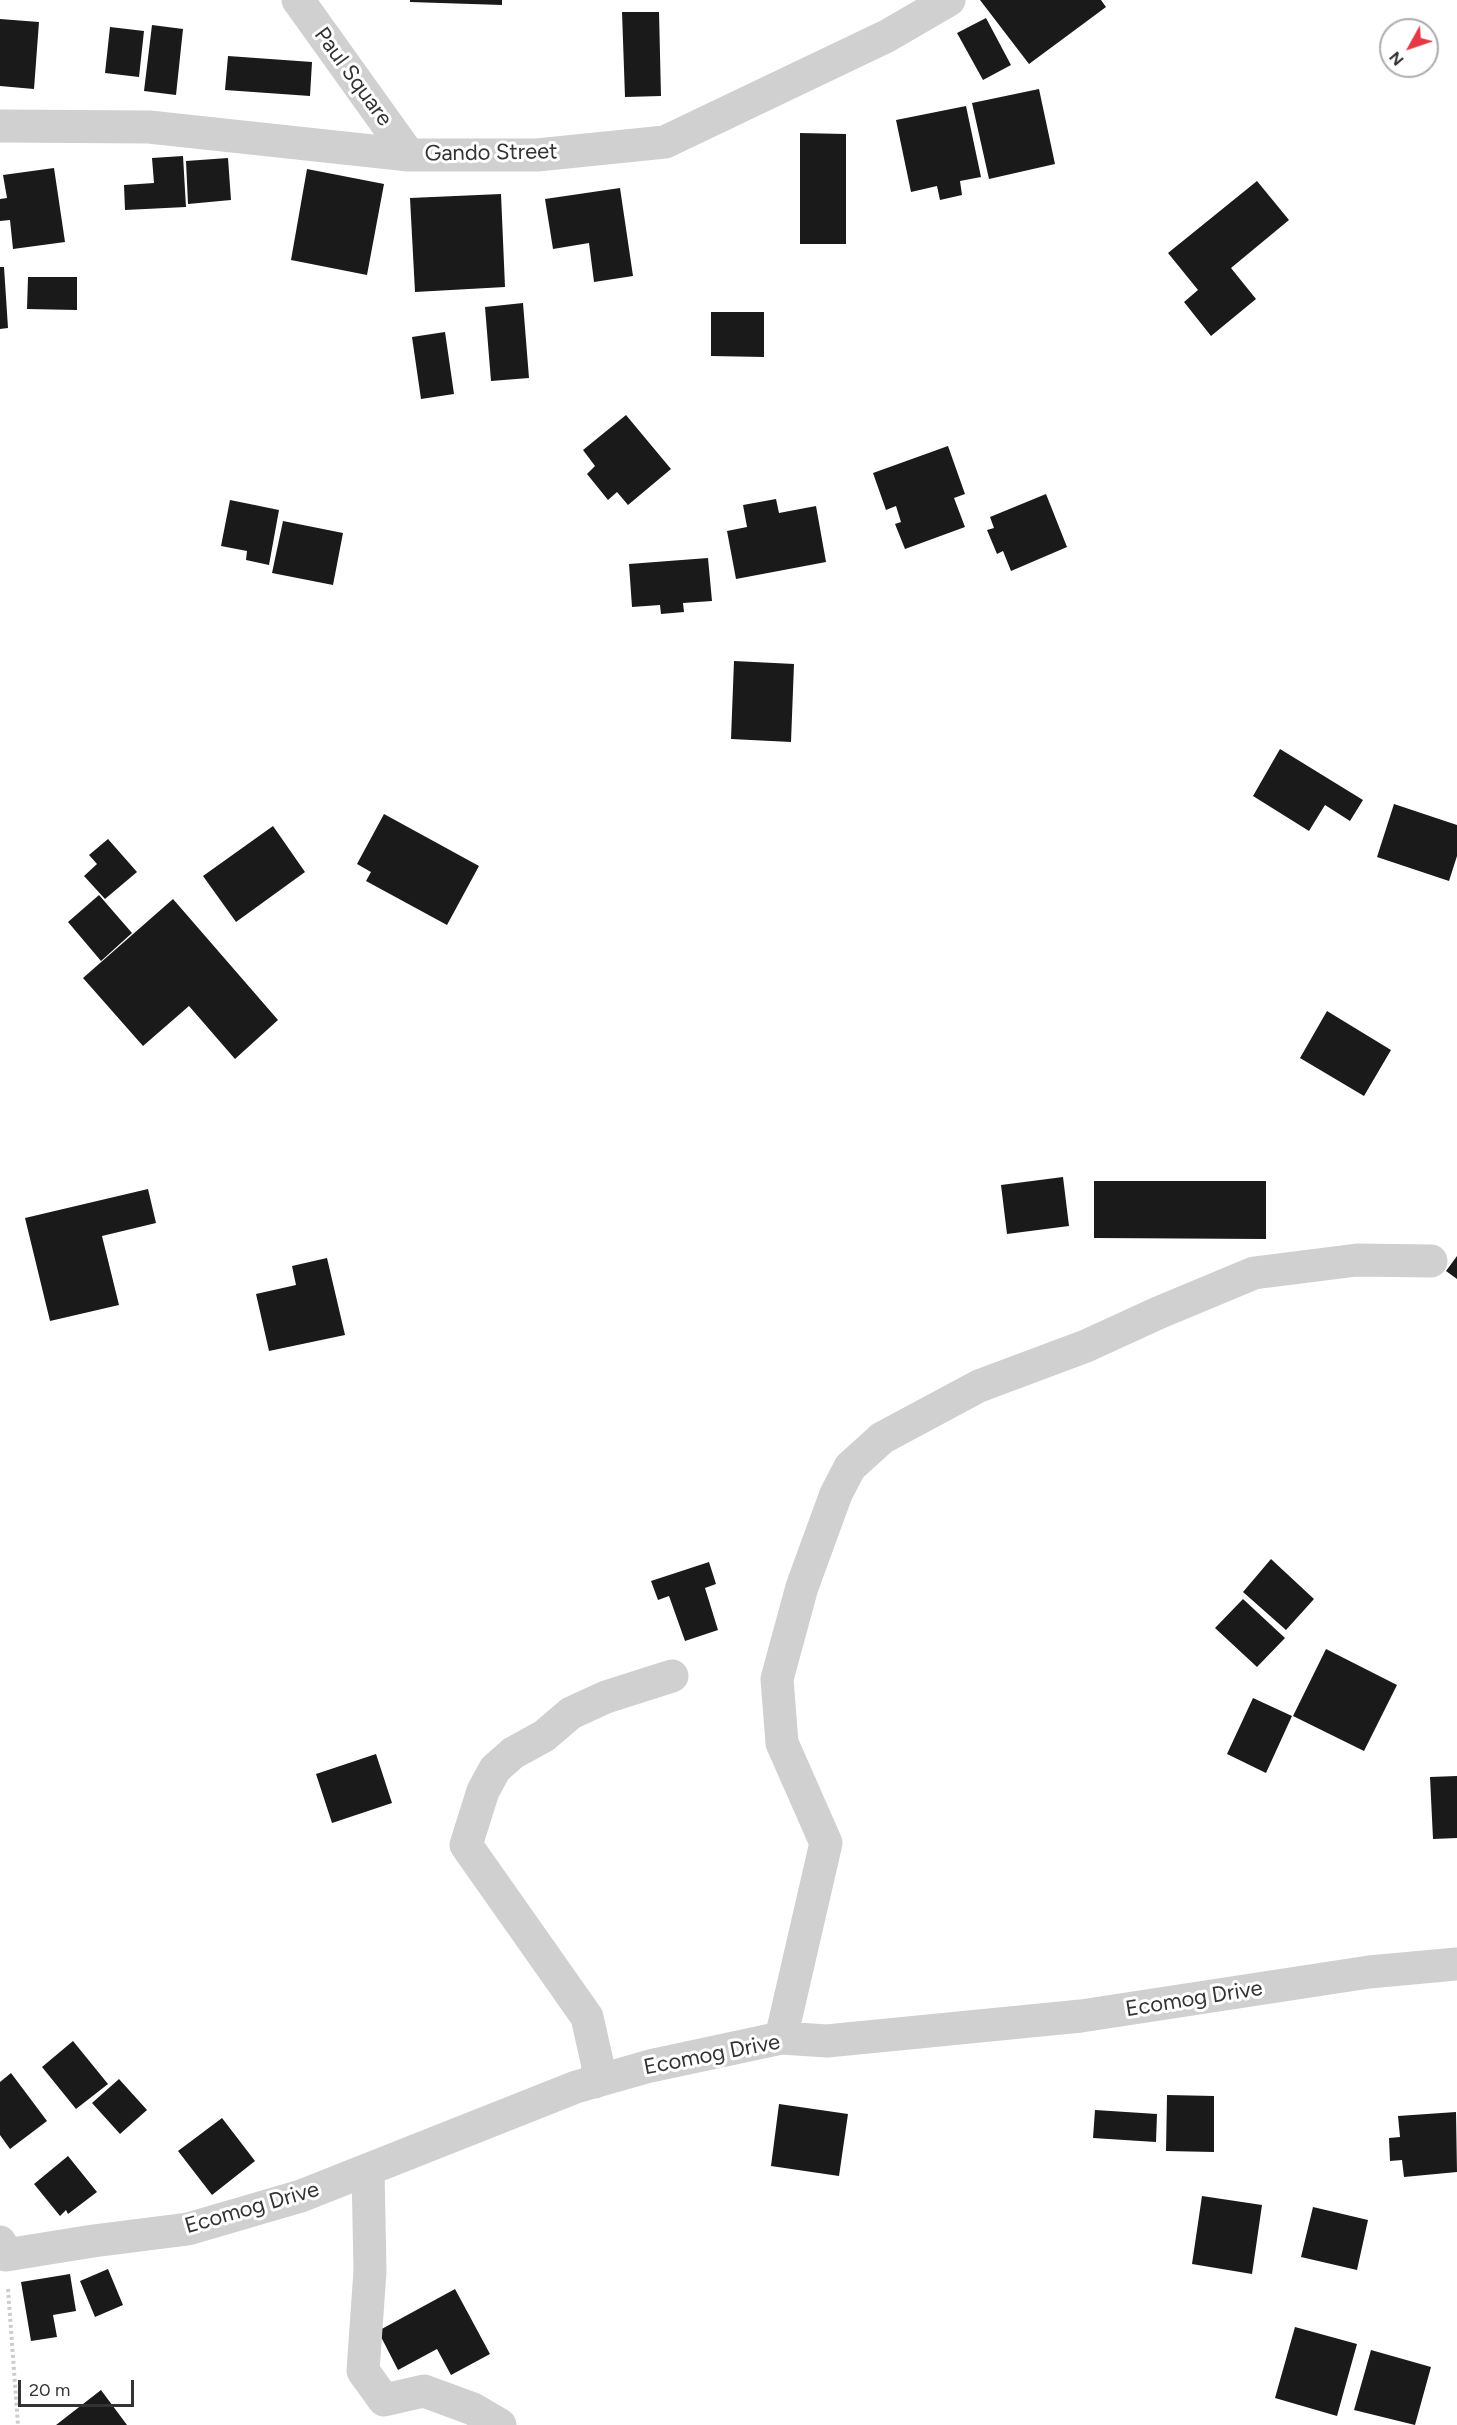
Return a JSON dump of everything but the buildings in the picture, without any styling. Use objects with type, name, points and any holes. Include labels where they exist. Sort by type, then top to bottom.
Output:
[{"type":"street","name":"Paul Square","points":[[298,0],[409,154]]},
{"type":"street","name":"Gando Street","points":[[0,126],[149,128],[409,154],[537,155],[665,142],[887,36],[949,0]]},
{"type":"street","points":[[782,2038],[826,1843],[782,1743],[777,1678],[802,1587],[836,1494],[850,1467],[882,1438],[978,1386],[1086,1346],[1254,1273],[1358,1260],[1431,1261]]},
{"type":"street","points":[[595,2082],[598,2066],[587,2017],[466,1845],[483,1791],[495,1769],[513,1753],[544,1736],[579,1709],[606,1696],[672,1676]]},
{"type":"street","name":"Ecomog Drive","points":[[3,2249],[188,2229],[301,2196],[595,2082],[650,2066],[782,2038],[827,2041],[1081,2016],[1369,1972],[1457,1964]]},
{"type":"street","points":[[368,2170],[370,2271],[363,2371],[384,2400],[424,2391],[473,2409],[500,2425]]},
{"type":"path","points":[[3,2249],[18,2425]]}]
